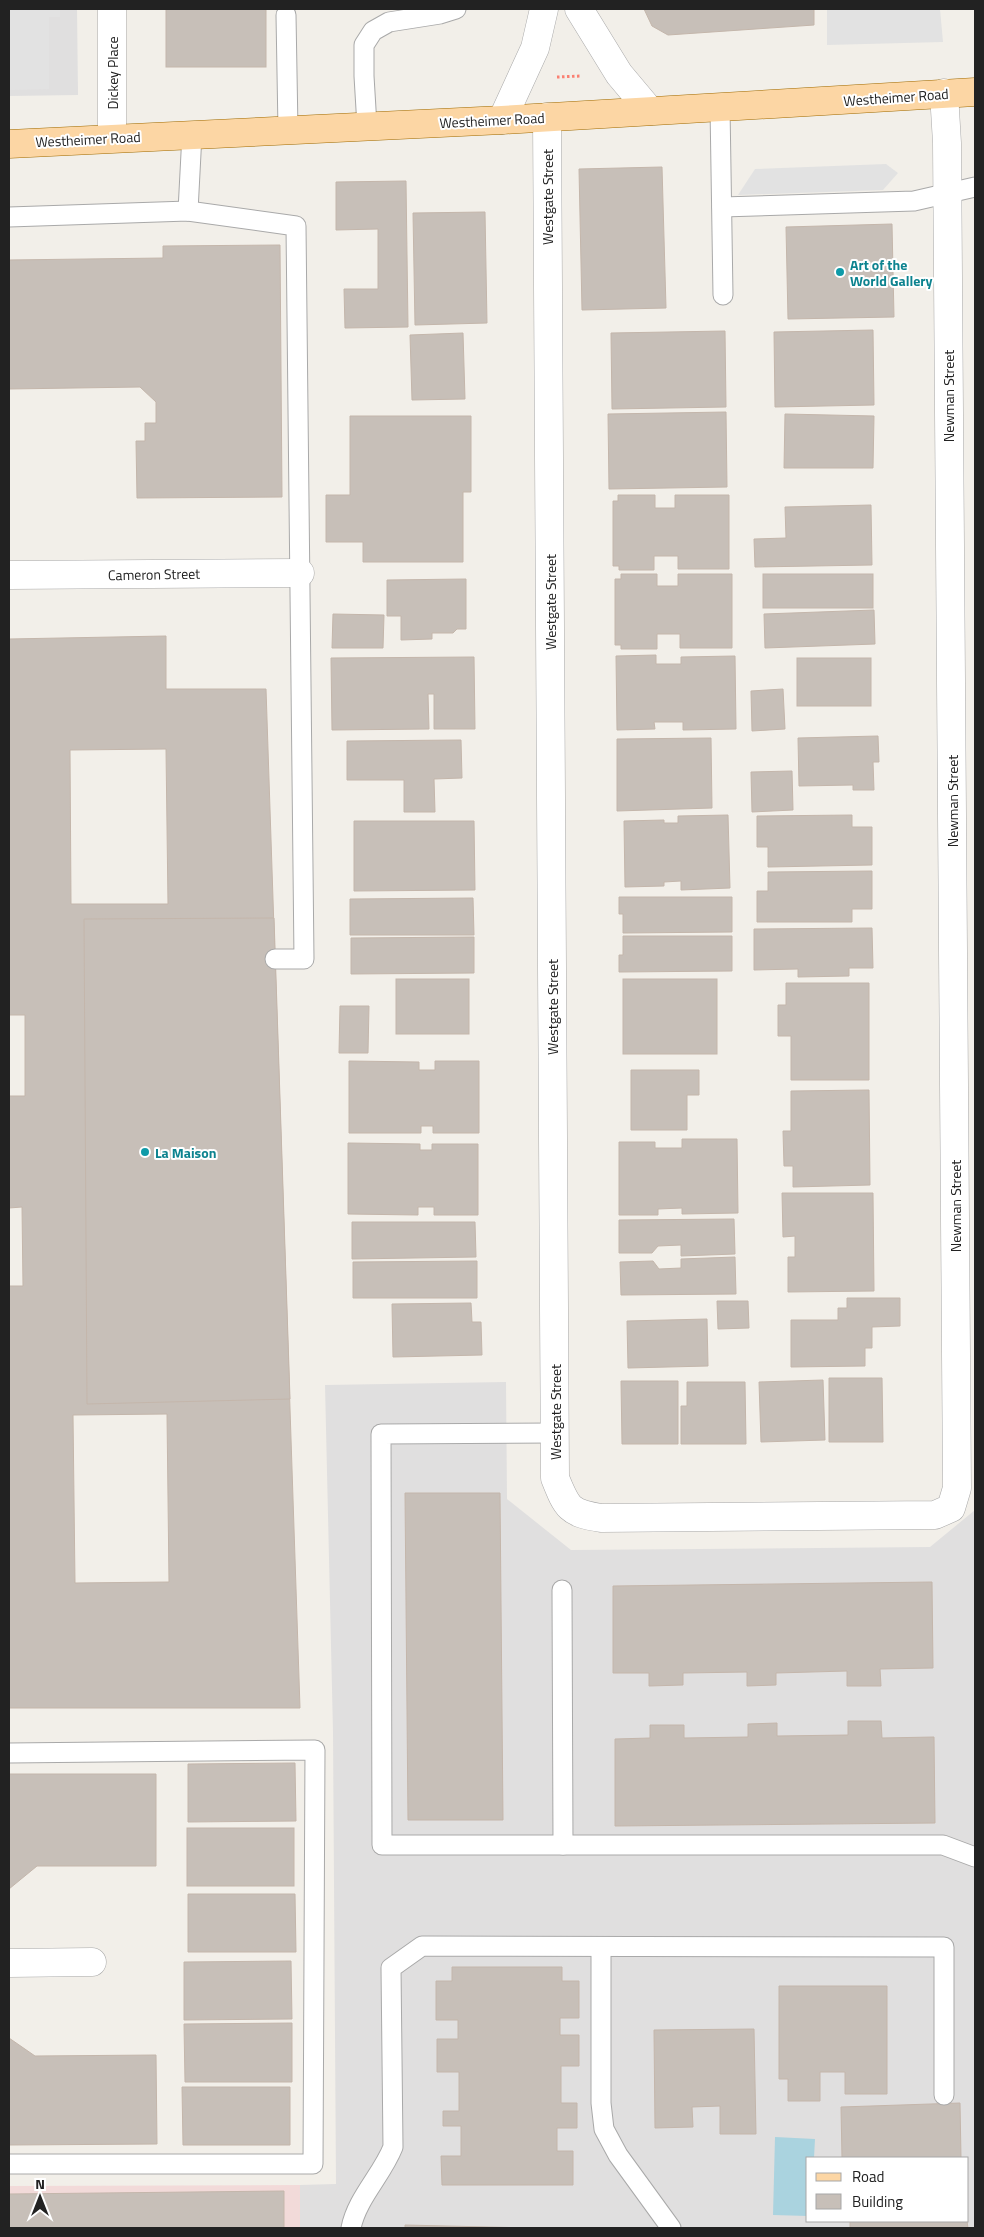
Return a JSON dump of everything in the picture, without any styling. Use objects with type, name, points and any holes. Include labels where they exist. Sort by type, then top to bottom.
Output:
[{"type":"main road","name":"Westheimer Road","points":[[9,144],[502,120],[975,92]]},
{"type":"street","name":"Dickey Place","points":[[112,9],[112,138]]},
{"type":"street","points":[[502,120],[535,48],[544,9]]},
{"type":"street","points":[[579,9],[619,74],[650,111]]},
{"type":"street","name":"Newman Street","points":[[944,94],[947,194],[957,1488],[951,1508]]},
{"type":"street","name":"Westgate Street","points":[[547,117],[555,1478],[564,1501],[578,1514],[600,1518],[935,1515],[951,1508]]},
{"type":"street","name":"Cameron Street","points":[[9,575],[300,573]]},
{"type":"street","points":[[9,1963],[92,1962]]},
{"type":"lane","points":[[367,126],[364,45],[373,31],[389,22],[440,14],[456,9]]},
{"type":"lane","points":[[286,16],[288,130]]},
{"type":"lane","points":[[720,107],[723,295]]},
{"type":"lane","points":[[188,211],[192,134]]},
{"type":"lane","points":[[722,207],[914,201],[975,187]]},
{"type":"lane","points":[[9,217],[188,211],[296,226],[304,959],[276,959]]},
{"type":"lane","points":[[555,1433],[381,1434],[382,1844],[943,1844],[975,1858]]},
{"type":"lane","points":[[562,1590],[563,1844]]},
{"type":"lane","points":[[9,1753],[315,1750],[313,2164],[9,2164]]},
{"type":"lane","points":[[351,2228],[360,2204],[388,2160],[393,2147],[391,1968],[422,1946],[944,1947],[944,2095]]},
{"type":"lane","points":[[600,1947],[600,2103],[604,2129],[618,2155],[670,2228]]},
{"type":"path","points":[[548,77],[582,76]]},
{"type":"shaded area","points":[[9,9],[77,9],[78,95],[9,96]]},
{"type":"shaded area","points":[[9,9],[60,9],[60,17],[49,17],[49,89],[9,90]]},
{"type":"shaded area","points":[[827,9],[940,9],[943,42],[827,45]]},
{"type":"shaded area","points":[[886,164],[898,173],[883,190],[738,195],[755,169]]},
{"type":"shaded area","points":[[506,1382],[507,1499],[571,1550],[930,1547],[975,1510],[975,2228],[300,2228],[300,2185],[336,2184],[333,1732],[325,1385]]},
{"type":"shaded area","points":[[300,2185],[300,2228],[9,2228],[9,2186]]},
{"type":"water","points":[[775,2137],[815,2139],[814,2157],[806,2157],[806,2216],[773,2215]]},
{"type":"building","points":[[166,9],[266,9],[266,67],[166,67]]},
{"type":"building","points":[[644,9],[814,9],[814,25],[668,35],[652,26]]},
{"type":"building","points":[[662,167],[666,308],[582,310],[579,169]]},
{"type":"building","points":[[406,181],[408,327],[345,328],[344,289],[378,289],[378,229],[336,230],[336,182]]},
{"type":"building","points":[[485,212],[487,323],[415,325],[413,213]]},
{"type":"building","name":"Art of the World Gallery","points":[[892,224],[894,317],[788,319],[786,227]]},
{"type":"building","points":[[280,245],[282,497],[137,498],[136,441],[145,441],[145,423],[156,423],[156,402],[140,387],[9,389],[9,260],[163,258],[163,246]]},
{"type":"building","points":[[873,330],[874,405],[775,407],[774,332]]},
{"type":"building","points":[[725,331],[726,407],[612,409],[611,333]]},
{"type":"building","points":[[463,333],[465,399],[412,400],[410,335]]},
{"type":"building","points":[[726,412],[727,487],[609,489],[608,414]]},
{"type":"building","points":[[785,414],[874,416],[873,468],[784,468]]},
{"type":"building","points":[[350,416],[471,416],[471,492],[463,492],[463,562],[363,562],[363,542],[326,542],[326,495],[350,495]]},
{"type":"building","points":[[618,495],[655,495],[655,508],[675,508],[675,495],[729,495],[729,569],[678,569],[678,556],[654,556],[654,570],[619,570],[619,566],[613,566],[613,501],[618,501]]},
{"type":"building","points":[[871,505],[872,565],[755,567],[754,539],[786,538],[785,507]]},
{"type":"building","points":[[621,574],[657,574],[657,586],[678,586],[678,574],[732,574],[732,648],[680,648],[680,634],[657,634],[657,649],[621,649],[621,645],[615,645],[615,579],[621,579]]},
{"type":"building","points":[[763,574],[873,574],[873,608],[763,608]]},
{"type":"building","points":[[466,579],[466,629],[457,629],[453,633],[432,633],[432,639],[401,640],[401,616],[387,616],[387,580]]},
{"type":"building","points":[[874,610],[875,644],[765,648],[764,614]]},
{"type":"building","points":[[333,614],[384,615],[383,648],[332,648]]},
{"type":"building","name":"La Maison","points":[[166,636],[166,689],[266,689],[300,1708],[9,1708],[9,1286],[23,1286],[22,1207],[9,1208],[9,1096],[25,1096],[25,1015],[9,1015],[9,639]],"holes":[[[166,749],[168,904],[71,904],[70,750]],[[167,1414],[169,1582],[75,1583],[73,1415]]]},
{"type":"building","points":[[656,655],[656,664],[681,664],[681,657],[735,656],[736,729],[683,730],[683,722],[654,722],[655,729],[617,730],[616,656]]},
{"type":"building","points":[[474,657],[475,729],[434,729],[434,694],[428,694],[429,729],[332,730],[331,658]]},
{"type":"building","points":[[797,658],[871,658],[871,706],[797,706]]},
{"type":"building","points":[[783,689],[785,729],[752,731],[751,691]]},
{"type":"building","points":[[878,736],[879,762],[873,762],[874,790],[853,790],[853,785],[799,786],[798,738]]},
{"type":"building","points":[[711,738],[712,808],[617,811],[617,739]]},
{"type":"building","points":[[461,740],[462,778],[434,779],[435,812],[404,812],[404,780],[347,780],[347,741]]},
{"type":"building","points":[[792,771],[793,810],[752,812],[751,772]]},
{"type":"building","points":[[728,815],[730,888],[681,890],[681,881],[664,882],[664,886],[625,887],[624,821],[664,820],[664,823],[678,823],[678,816]]},
{"type":"building","points":[[852,815],[852,827],[872,827],[872,865],[768,867],[768,847],[757,847],[757,816]]},
{"type":"building","points":[[354,821],[474,821],[475,890],[354,891]]},
{"type":"building","points":[[872,871],[872,909],[852,909],[852,922],[757,922],[757,891],[768,891],[768,872]]},
{"type":"building","points":[[619,897],[732,897],[732,932],[623,933],[623,914],[619,914]]},
{"type":"building","points":[[473,898],[474,935],[350,935],[350,899]]},
{"type":"building","points":[[274,918],[290,1399],[87,1404],[84,919]]},
{"type":"building","points":[[872,928],[873,968],[849,968],[849,976],[798,977],[798,969],[754,970],[754,929]]},
{"type":"building","points":[[623,936],[732,936],[732,971],[619,972],[619,955],[623,955]]},
{"type":"building","points":[[474,937],[474,973],[351,974],[351,938]]},
{"type":"building","points":[[396,979],[469,979],[469,1034],[396,1034]]},
{"type":"building","points":[[623,979],[717,979],[717,1054],[623,1054]]},
{"type":"building","points":[[786,983],[869,983],[869,1080],[791,1080],[791,1036],[778,1036],[778,1005],[786,1005]]},
{"type":"building","points":[[340,1006],[369,1006],[368,1053],[339,1053]]},
{"type":"building","points":[[349,1061],[419,1062],[419,1070],[435,1070],[435,1061],[479,1061],[479,1133],[433,1133],[433,1126],[421,1126],[421,1133],[349,1133]]},
{"type":"building","points":[[631,1070],[699,1070],[699,1095],[687,1095],[687,1130],[631,1130]]},
{"type":"building","points":[[869,1090],[870,1185],[793,1187],[793,1166],[784,1166],[783,1131],[791,1131],[791,1091]]},
{"type":"building","points":[[682,1139],[737,1139],[738,1213],[682,1214],[682,1208],[658,1209],[658,1215],[619,1215],[619,1142],[655,1142],[655,1148],[682,1148]]},
{"type":"building","points":[[348,1143],[420,1144],[420,1150],[432,1150],[432,1144],[478,1144],[478,1215],[434,1215],[434,1207],[418,1207],[418,1215],[348,1214]]},
{"type":"building","points":[[782,1193],[873,1193],[874,1291],[788,1292],[788,1257],[795,1257],[795,1236],[783,1237]]},
{"type":"building","points":[[734,1219],[735,1254],[681,1256],[681,1245],[658,1246],[652,1253],[619,1253],[619,1220]]},
{"type":"building","points":[[352,1222],[475,1222],[476,1257],[352,1259]]},
{"type":"building","points":[[735,1257],[736,1294],[621,1295],[620,1262],[653,1261],[659,1269],[681,1268],[681,1259]]},
{"type":"building","points":[[477,1261],[477,1298],[353,1298],[353,1262]]},
{"type":"building","points":[[847,1298],[900,1298],[900,1326],[872,1327],[872,1348],[865,1348],[865,1366],[791,1367],[791,1320],[838,1320],[838,1308],[847,1308]]},
{"type":"building","points":[[717,1301],[748,1301],[749,1328],[718,1329]]},
{"type":"building","points":[[471,1303],[472,1322],[481,1322],[482,1355],[393,1357],[392,1304]]},
{"type":"building","points":[[707,1319],[708,1366],[628,1368],[627,1321]]},
{"type":"building","points":[[829,1378],[882,1378],[883,1442],[829,1442]]},
{"type":"building","points":[[823,1380],[825,1440],[761,1442],[759,1382]]},
{"type":"building","points":[[621,1381],[678,1381],[678,1444],[622,1444]]},
{"type":"building","points":[[687,1382],[745,1382],[746,1444],[681,1444],[681,1406],[687,1406]]},
{"type":"building","points":[[405,1493],[500,1493],[503,1820],[408,1820]]},
{"type":"building","points":[[932,1582],[933,1668],[880,1669],[881,1686],[847,1686],[847,1671],[776,1673],[776,1685],[747,1686],[747,1672],[683,1673],[683,1685],[649,1686],[649,1673],[613,1673],[613,1586]]},
{"type":"building","points":[[848,1721],[881,1721],[882,1738],[934,1737],[935,1823],[615,1826],[615,1739],[650,1738],[650,1725],[684,1725],[684,1738],[748,1737],[748,1724],[777,1723],[777,1736],[848,1735]]},
{"type":"building","points":[[295,1763],[296,1821],[188,1822],[188,1764]]},
{"type":"building","points":[[9,1774],[156,1774],[156,1866],[37,1866],[9,1889]]},
{"type":"building","points":[[187,1828],[294,1828],[294,1886],[187,1886]]},
{"type":"building","points":[[188,1894],[295,1894],[296,1952],[188,1952]]},
{"type":"building","points":[[291,1961],[292,2019],[184,2020],[184,1962]]},
{"type":"building","points":[[452,1967],[562,1967],[562,1981],[579,1981],[579,2018],[560,2018],[560,2035],[579,2035],[579,2066],[561,2066],[561,2103],[577,2103],[577,2128],[557,2128],[557,2151],[573,2151],[573,2185],[442,2185],[441,2156],[461,2156],[461,2126],[443,2126],[443,2111],[459,2111],[459,2072],[437,2072],[437,2039],[458,2039],[458,2020],[436,2020],[436,1981],[452,1981]]},
{"type":"building","points":[[779,1986],[887,1986],[887,2094],[845,2094],[845,2072],[820,2072],[820,2101],[788,2101],[788,2079],[779,2079]]},
{"type":"building","points":[[292,2023],[292,2082],[185,2082],[184,2024]]},
{"type":"building","points":[[754,2029],[756,2134],[720,2134],[720,2106],[692,2107],[693,2127],[655,2128],[654,2030]]},
{"type":"building","points":[[9,2038],[35,2056],[156,2055],[157,2144],[9,2145]]},
{"type":"building","points":[[182,2087],[290,2087],[290,2145],[183,2145]]},
{"type":"building","points":[[960,2103],[961,2157],[842,2157],[841,2107]]},
{"type":"building","points":[[284,2191],[284,2228],[9,2228],[9,2194]]},
{"type":"building","points":[[850,2222],[967,2222],[968,2228],[850,2228]]},
{"type":"building","points":[[405,2225],[531,2228],[405,2228]]},
{"type":"place","name":"Art of the World Gallery","points":[[840,272]]},
{"type":"place","name":"La Maison","points":[[145,1152]]}]
